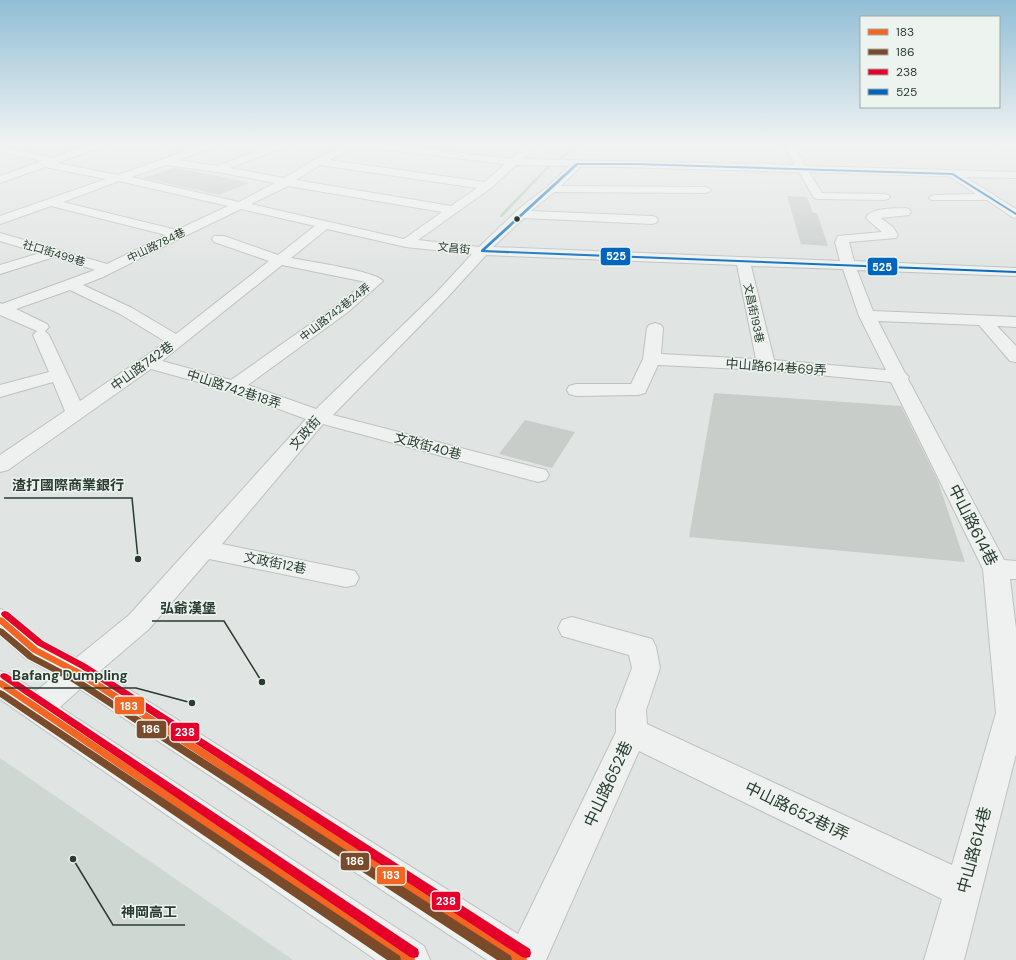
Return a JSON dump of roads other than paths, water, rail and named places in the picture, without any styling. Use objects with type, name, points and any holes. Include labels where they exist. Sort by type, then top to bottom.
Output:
[{"type":"street","points":[[0,220],[91,188]]},
{"type":"street","name":"文昌街","points":[[163,188],[406,243],[482,251],[743,260],[1016,272]]},
{"type":"street","name":"中山路784巷","points":[[1,309],[108,269],[275,188]]},
{"type":"street","points":[[320,188],[452,210]]},
{"type":"street","points":[[406,243],[484,188]]},
{"type":"street","points":[[551,189],[707,188]]},
{"type":"street","points":[[813,188],[818,196],[884,197]]},
{"type":"street","points":[[973,188],[1016,214]]},
{"type":"street","name":"文政街","points":[[38,707],[139,622],[319,417],[441,296],[482,251],[521,214],[551,189]]},
{"type":"street","points":[[935,198],[987,197]]},
{"type":"street","points":[[50,202],[178,234]]},
{"type":"street","name":"中山路614巷","points":[[905,212],[874,215],[872,217],[888,230],[891,235],[843,239],[842,242],[848,265],[867,316],[1006,570],[1011,713],[944,960]]},
{"type":"street","points":[[521,214],[652,220]]},
{"type":"street","name":"中山路742巷","points":[[0,465],[148,363],[325,224]]},
{"type":"street","name":"社口街499巷","points":[[1,238],[108,269]]},
{"type":"street","points":[[218,240],[279,260]]},
{"type":"street","points":[[0,270],[54,253]]},
{"type":"street","name":"中山路742巷24弄","points":[[234,386],[342,309],[376,281],[366,277],[279,260]]},
{"type":"street","name":"文昌街193巷","points":[[743,260],[766,365]]},
{"type":"street","points":[[70,284],[126,311],[176,342]]},
{"type":"street","points":[[1,309],[41,331],[76,413]]},
{"type":"street","points":[[867,316],[1016,322]]},
{"type":"street","points":[[984,321],[1016,357]]},
{"type":"street","points":[[576,390],[638,389],[652,358],[655,328]]},
{"type":"street","name":"中山路614巷69弄","points":[[652,358],[766,365],[900,377]]},
{"type":"street","name":"中山路742巷18弄","points":[[148,363],[234,386],[319,417]]},
{"type":"street","points":[[0,391],[59,375]]},
{"type":"street","name":"文政街40巷","points":[[319,417],[538,475]]},
{"type":"street","name":"文政街12巷","points":[[204,549],[346,578]]},
{"type":"street","points":[[0,620],[35,650],[79,673],[522,960]]},
{"type":"street","name":"中山路652巷","points":[[526,960],[632,732],[631,710],[646,668],[642,647],[572,628]]},
{"type":"street","points":[[0,683],[38,707],[410,960]]},
{"type":"street","name":"中山路652巷1弄","points":[[632,732],[963,890]]},
{"type":"waterway","points":[[501,216],[528,188]]},
{"type":"place","name":"渣打國際商業銀行","points":[[138,559]]},
{"type":"place","name":"弘爺漢堡","points":[[262,682]]},
{"type":"place","name":"Bafang Dumpling","points":[[192,703]]},
{"type":"place","name":"神岡高工","points":[[73,859]]}]
